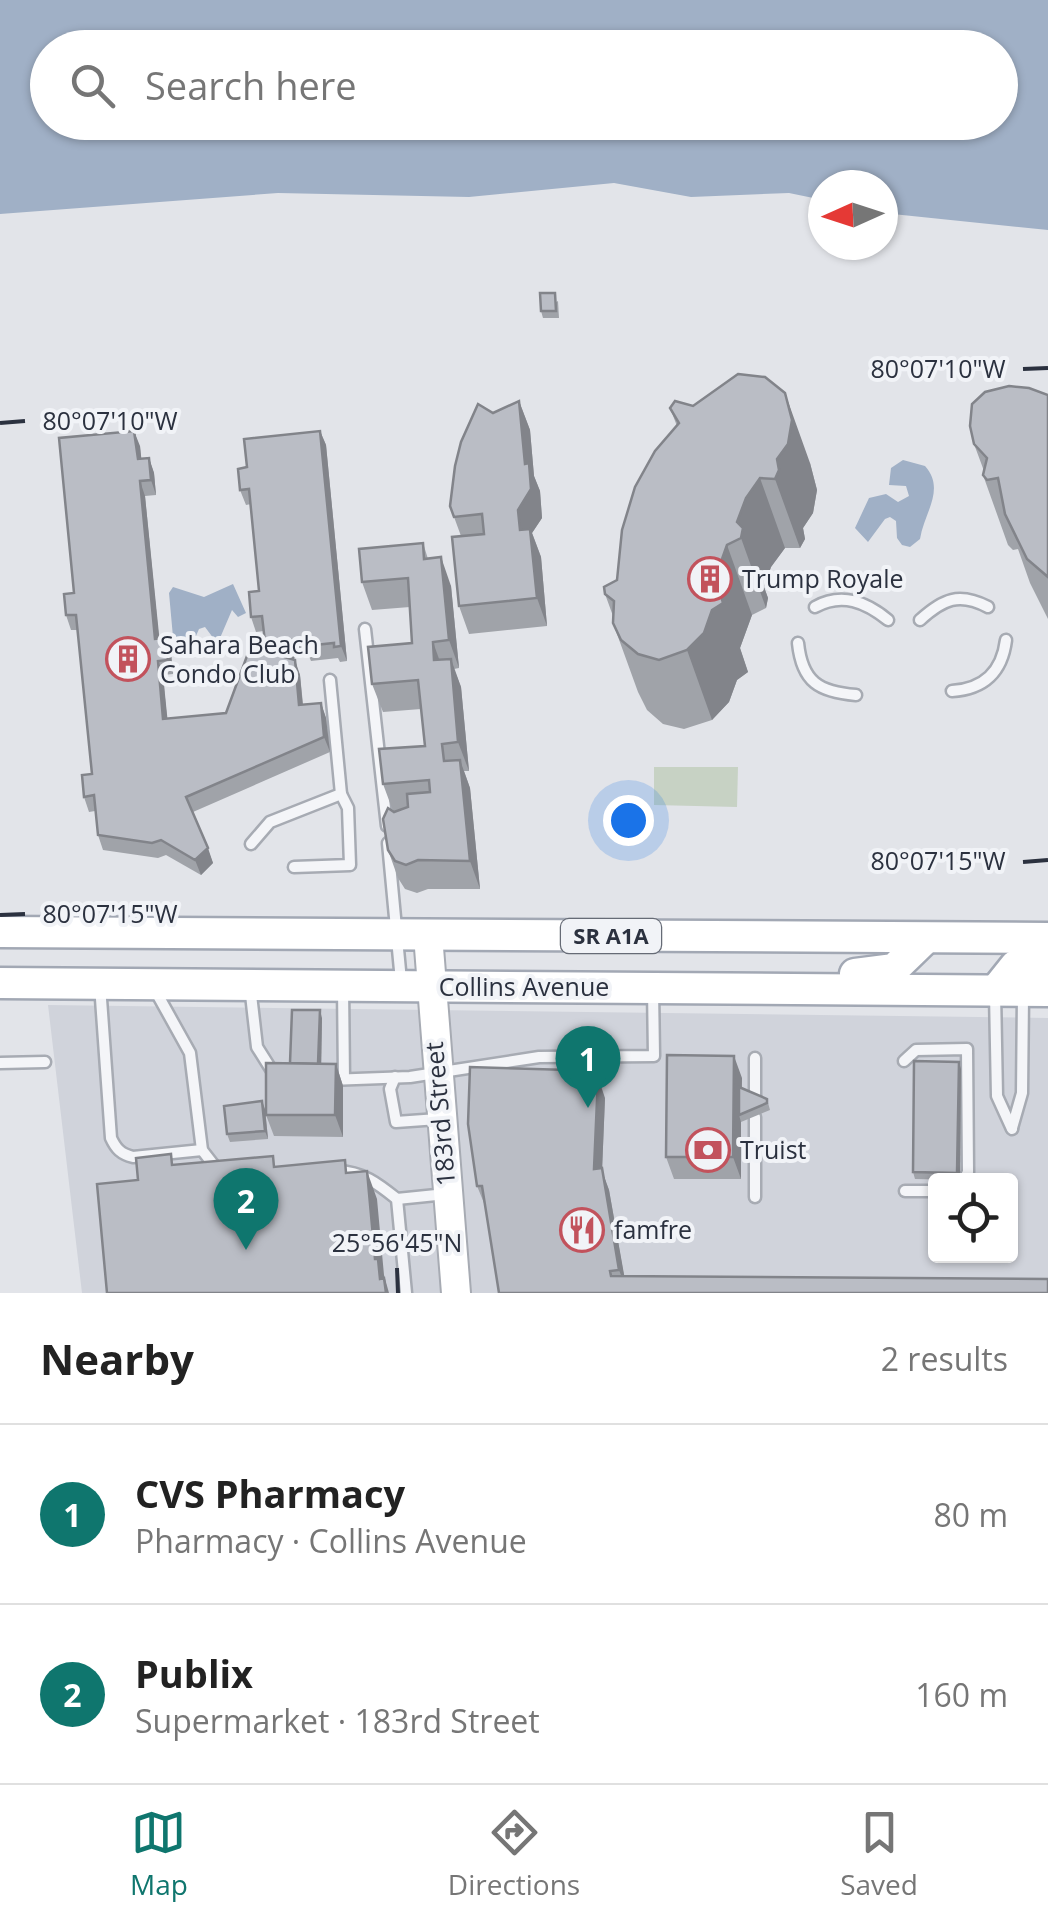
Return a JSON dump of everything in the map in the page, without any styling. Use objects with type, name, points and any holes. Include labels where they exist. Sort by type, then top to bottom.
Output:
[{"type":"main road","name":"Collins Avenue","points":[[0,932],[1048,938]]},
{"type":"main road","points":[[784,989],[832,976],[894,970],[926,938]]},
{"type":"main road","points":[[1022,991],[1015,966],[1048,962]]},
{"type":"main road","name":"Collins Avenue","points":[[0,984],[1022,991]]},
{"type":"street","name":"183rd Street","points":[[412,935],[416,987],[436,1072],[456,1293]]},
{"type":"lane","points":[[815,607],[844,598],[869,604],[888,620]]},
{"type":"lane","points":[[920,620],[952,598],[972,599],[988,606]]},
{"type":"lane","points":[[366,629],[412,935]]},
{"type":"lane","points":[[952,691],[966,690],[990,679],[1004,656],[1006,640]]},
{"type":"lane","points":[[798,643],[810,680],[828,693],[856,696]]},
{"type":"lane","points":[[294,867],[350,865],[348,808],[341,794],[330,680]]},
{"type":"lane","points":[[251,844],[270,822],[341,794]]},
{"type":"lane","points":[[100,984],[111,1138],[116,1148],[133,1156],[202,1150]]},
{"type":"lane","points":[[152,984],[190,1053],[202,1150],[218,1170],[237,1169]]},
{"type":"lane","points":[[250,986],[257,1047],[277,1078],[294,1079]]},
{"type":"lane","points":[[343,986],[344,1079]]},
{"type":"lane","points":[[312,1079],[395,1077],[539,1057],[654,1056],[654,988]]},
{"type":"lane","points":[[1022,991],[1022,1093],[1012,1128],[997,1096],[1022,991]]},
{"type":"lane","points":[[904,1061],[916,1050],[967,1049],[968,1173]]},
{"type":"lane","points":[[755,1058],[755,1100]]},
{"type":"lane","points":[[0,1063],[45,1062]]},
{"type":"lane","points":[[395,1077],[390,1089],[396,1122],[440,1119]]},
{"type":"lane","points":[[755,1116],[755,1197]]},
{"type":"lane","points":[[316,1170],[354,1172],[373,1179],[397,1199],[406,1293]]},
{"type":"lane","points":[[905,1191],[928,1191]]},
{"type":"lane","points":[[397,1199],[446,1194]]},
{"type":"shaded area","points":[[48,1005],[1048,1018],[1048,1293],[82,1293]]},
{"type":"green space","points":[[654,767],[738,767],[737,807],[654,805]]},
{"type":"water","points":[[0,0],[1048,0],[1048,230],[898,215],[898,170],[808,170],[808,197],[789,193],[691,197],[614,183],[469,197],[278,193],[0,214]]},
{"type":"water","points":[[903,460],[925,466],[934,483],[920,539],[910,547],[902,545],[897,538],[896,521],[890,517],[868,542],[855,528],[869,498],[886,494],[898,502],[909,496],[906,486],[889,485],[891,468]]},
{"type":"water","points":[[233,584],[246,613],[238,617],[232,610],[220,638],[214,639],[205,627],[199,629],[192,645],[173,637],[169,593],[173,587],[204,597]]},
{"type":"building","points":[[540,293],[555,293],[556,311],[541,311]]},
{"type":"building","points":[[738,374],[765,377],[785,393],[792,420],[788,444],[777,459],[779,470],[775,479],[760,478],[746,498],[737,522],[743,528],[741,538],[727,545],[712,587],[720,593],[723,603],[712,610],[704,633],[687,650],[659,660],[638,654],[621,640],[613,623],[614,601],[605,594],[604,587],[617,580],[622,530],[635,487],[655,451],[679,423],[670,408],[675,401],[693,406]]},
{"type":"building","points":[[1009,386],[1048,395],[1048,577],[1027,559],[1005,514],[998,478],[987,480],[983,475],[987,458],[974,444],[970,426],[972,404],[985,392]]},
{"type":"building","points":[[519,401],[531,489],[518,510],[520,530],[530,529],[537,598],[459,606],[452,537],[484,534],[482,514],[454,517],[450,506],[461,442],[478,404],[493,413]]},
{"type":"building","name":"Sahara Beach Condo Club","points":[[134,431],[138,459],[149,458],[151,480],[140,481],[155,639],[165,638],[168,660],[158,661],[163,719],[226,713],[251,645],[271,652],[275,642],[265,642],[262,616],[251,617],[249,592],[259,591],[249,489],[240,490],[238,469],[247,467],[244,439],[320,431],[341,646],[306,646],[305,639],[290,640],[284,657],[295,660],[299,705],[321,703],[324,737],[186,797],[208,848],[195,860],[161,840],[152,843],[98,835],[94,795],[84,797],[82,775],[92,774],[76,615],[66,615],[64,594],[74,593],[59,438]]},
{"type":"building","points":[[423,543],[424,559],[441,557],[449,640],[433,642],[434,660],[451,659],[458,742],[442,744],[444,761],[460,760],[470,861],[418,860],[406,865],[395,861],[388,850],[383,819],[388,808],[394,812],[408,807],[407,794],[430,792],[429,780],[383,784],[379,749],[425,746],[418,680],[372,684],[368,647],[412,643],[408,578],[362,582],[359,549]]},
{"type":"building","points":[[292,1010],[320,1010],[318,1064],[290,1063]]},
{"type":"building","name":"Truist","points":[[667,1055],[734,1056],[733,1157],[666,1157]]},
{"type":"building","points":[[914,1061],[959,1062],[957,1173],[913,1172]]},
{"type":"building","points":[[266,1063],[336,1064],[335,1115],[266,1115]]},
{"type":"building","points":[[582,1066],[598,1077],[594,1169],[602,1168],[619,1270],[610,1271],[611,1276],[1048,1279],[1048,1293],[499,1293],[468,1124],[470,1067],[569,1070]]},
{"type":"building","points":[[739,1087],[767,1099],[767,1103],[739,1115]]},
{"type":"building","points":[[262,1101],[265,1131],[227,1134],[224,1106]]},
{"type":"building","points":[[171,1154],[172,1165],[273,1156],[274,1167],[345,1160],[346,1173],[367,1171],[375,1259],[386,1293],[107,1293],[97,1184],[138,1180],[136,1158]]},
{"type":"place","name":"Trump Royale","points":[[710,579]]},
{"type":"place","name":"Sahara Beach Condo Club","points":[[128,659]]},
{"type":"place","name":"CVS Pharmacy","points":[[588,1108]]},
{"type":"place","name":"Truist","points":[[708,1150]]},
{"type":"place","name":"famfre","points":[[582,1230]]},
{"type":"place","name":"Publix","points":[[246,1250]]}]
